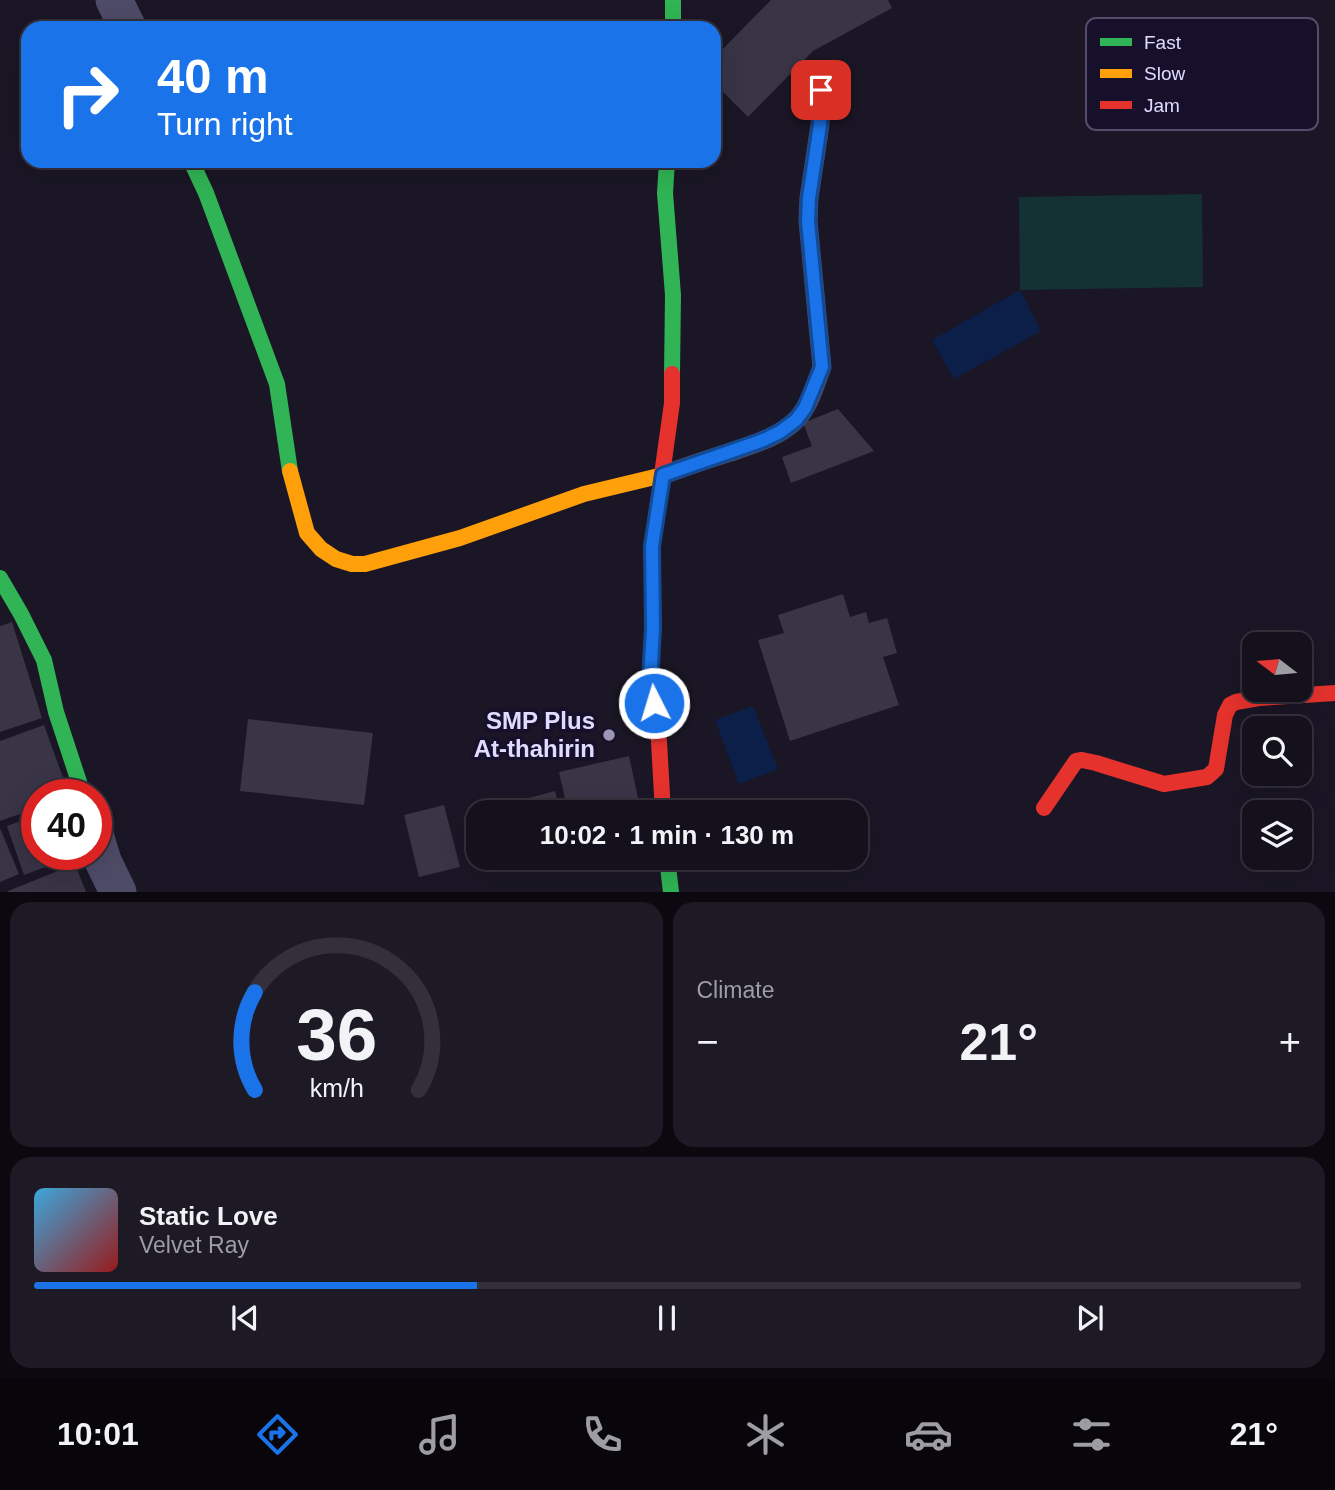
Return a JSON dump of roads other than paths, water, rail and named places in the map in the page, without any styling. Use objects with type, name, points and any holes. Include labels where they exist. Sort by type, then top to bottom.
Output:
[{"type":"street","points":[[114,0],[124,21]]},
{"type":"street","points":[[673,0],[673,21]]},
{"type":"street","points":[[194,168],[277,384],[290,480],[307,533],[321,549],[335,559],[352,564],[365,564],[460,538],[584,494],[663,475]]},
{"type":"street","points":[[662,800],[658,724],[650,682],[653,628],[652,546],[672,403],[673,295],[665,193],[667,168]]},
{"type":"street","points":[[0,578],[44,660],[56,712],[78,779]]},
{"type":"street","points":[[1044,808],[1076,761],[1096,763],[1164,784],[1207,777],[1216,768],[1225,715],[1230,705],[1259,698],[1335,693]]},
{"type":"street","points":[[108,870],[118,891]]},
{"type":"street","points":[[668,870],[671,891]]},
{"type":"lane","points":[[663,475],[780,432],[796,420],[805,408],[813,389],[822,367],[808,221],[820,125],[821,90]]},
{"type":"water","points":[[1020,290],[1041,331],[954,379],[932,340]]},
{"type":"water","points":[[753,706],[778,769],[739,784],[715,720]]},
{"type":"place","name":"SMP Plus At-thahirin","points":[[609,735]]}]
